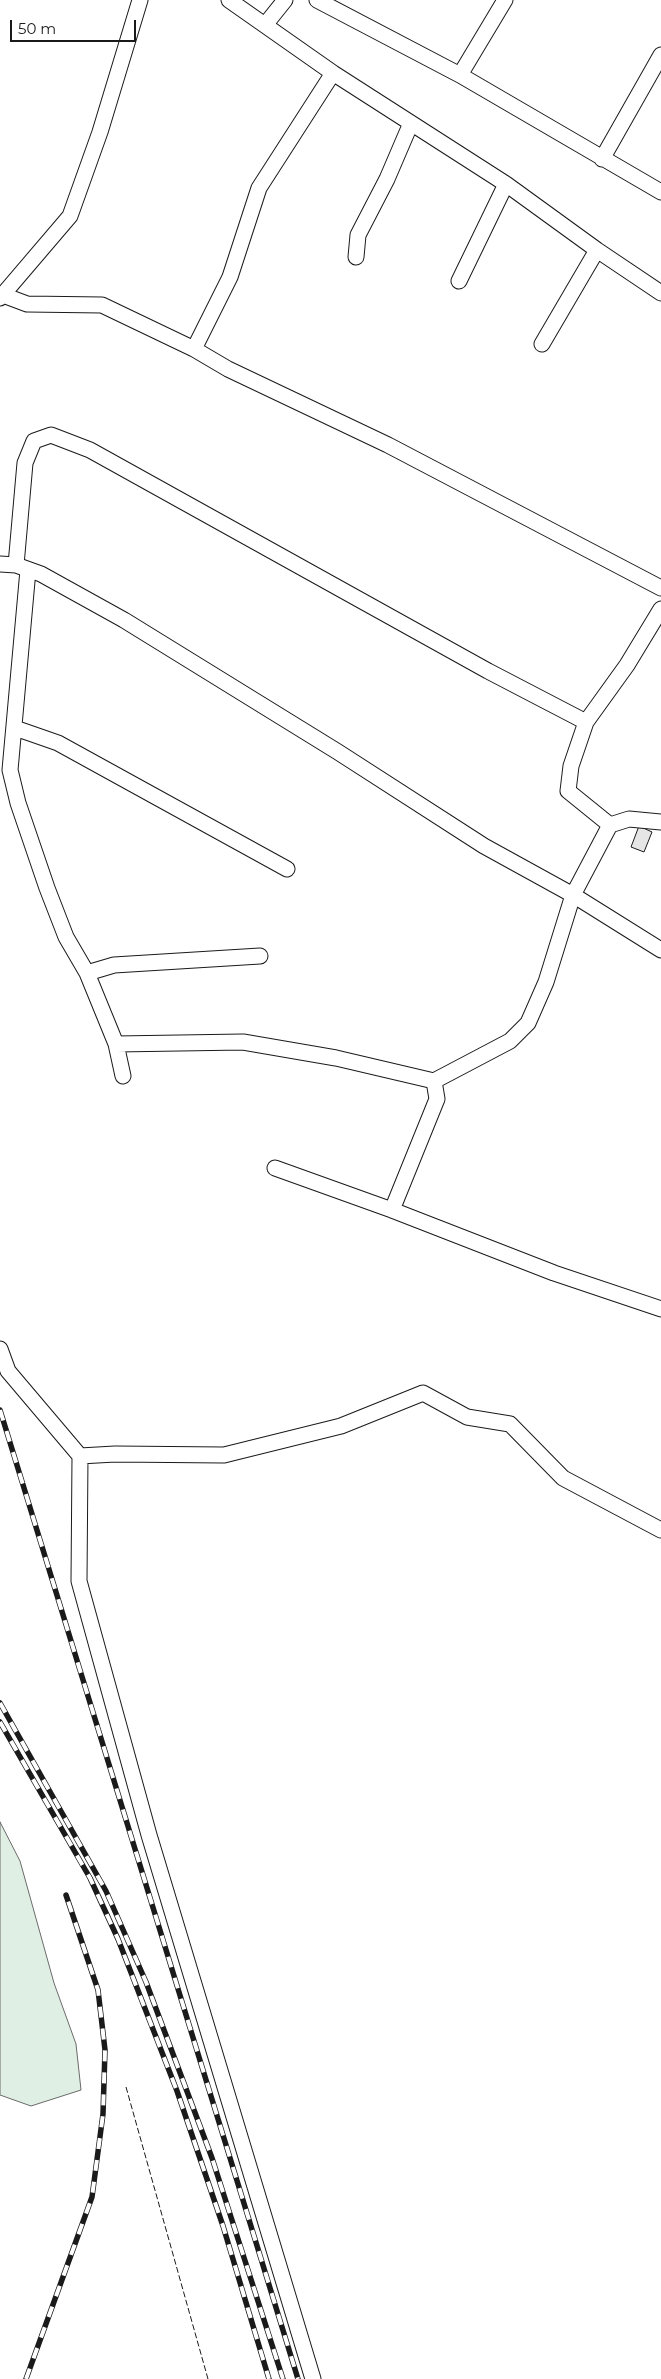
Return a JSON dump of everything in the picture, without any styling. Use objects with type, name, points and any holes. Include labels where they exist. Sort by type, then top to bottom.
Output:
[{"type":"street","points":[[140,0],[100,132],[70,216],[1,296],[27,304],[102,305],[194,349],[228,369],[388,445],[661,588]]},
{"type":"street","points":[[229,0],[333,73],[506,184],[597,250],[661,293]]},
{"type":"street","points":[[265,25],[285,0]]},
{"type":"street","points":[[460,76],[505,0]]},
{"type":"street","points":[[319,1],[460,76],[661,192]]},
{"type":"street","points":[[602,159],[661,55]]},
{"type":"street","points":[[194,349],[230,278],[259,188],[333,73]]},
{"type":"street","points":[[356,257],[358,235],[387,179],[411,123]]},
{"type":"street","points":[[459,281],[506,184]]},
{"type":"street","points":[[542,344],[597,250]]},
{"type":"street","points":[[123,1076],[116,1044],[87,973],[66,937],[18,804],[10,770],[14,728],[22,567],[25,463],[34,441],[51,435],[90,450],[488,671],[586,722]]},
{"type":"street","points":[[0,564],[22,567],[41,574],[124,620],[338,752],[484,846],[572,895],[661,950]]},
{"type":"street","points":[[610,826],[568,791],[571,766],[586,722],[627,665],[661,609]]},
{"type":"street","points":[[14,728],[58,742],[287,869]]},
{"type":"street","points":[[116,1044],[243,1042],[336,1058],[434,1081],[510,1040],[528,1023],[546,982],[572,895],[610,826],[629,819],[661,822]]},
{"type":"street","points":[[87,973],[114,965],[260,956]]},
{"type":"street","points":[[392,1210],[437,1099],[434,1081]]},
{"type":"street","points":[[275,1168],[392,1210],[554,1273],[661,1309]]},
{"type":"street","points":[[0,1350],[8,1372],[80,1456],[79,1581],[149,1835],[250,2176],[313,2379]]},
{"type":"street","points":[[80,1456],[115,1454],[224,1455],[341,1426],[423,1393],[467,1417],[510,1424],[563,1478],[661,1530]]},
{"type":"green space","points":[[0,1822],[20,1861],[54,1983],[76,2044],[81,2090],[31,2106],[0,2095]]},
{"type":"building","points":[[639,826],[652,832],[644,852],[631,847]]},
{"type":"railway","points":[[0,1410],[298,2379]]},
{"type":"railway","points":[[0,1703],[106,1891],[146,1982],[212,2158],[283,2379]]},
{"type":"railway","points":[[0,1722],[90,1878],[118,1939],[177,2091],[223,2226],[269,2379]]},
{"type":"railway","points":[[26,2379],[92,2197],[103,2114],[105,2050],[98,1990],[66,1895]]},
{"type":"fence","points":[[126,2087],[208,2379]]}]
